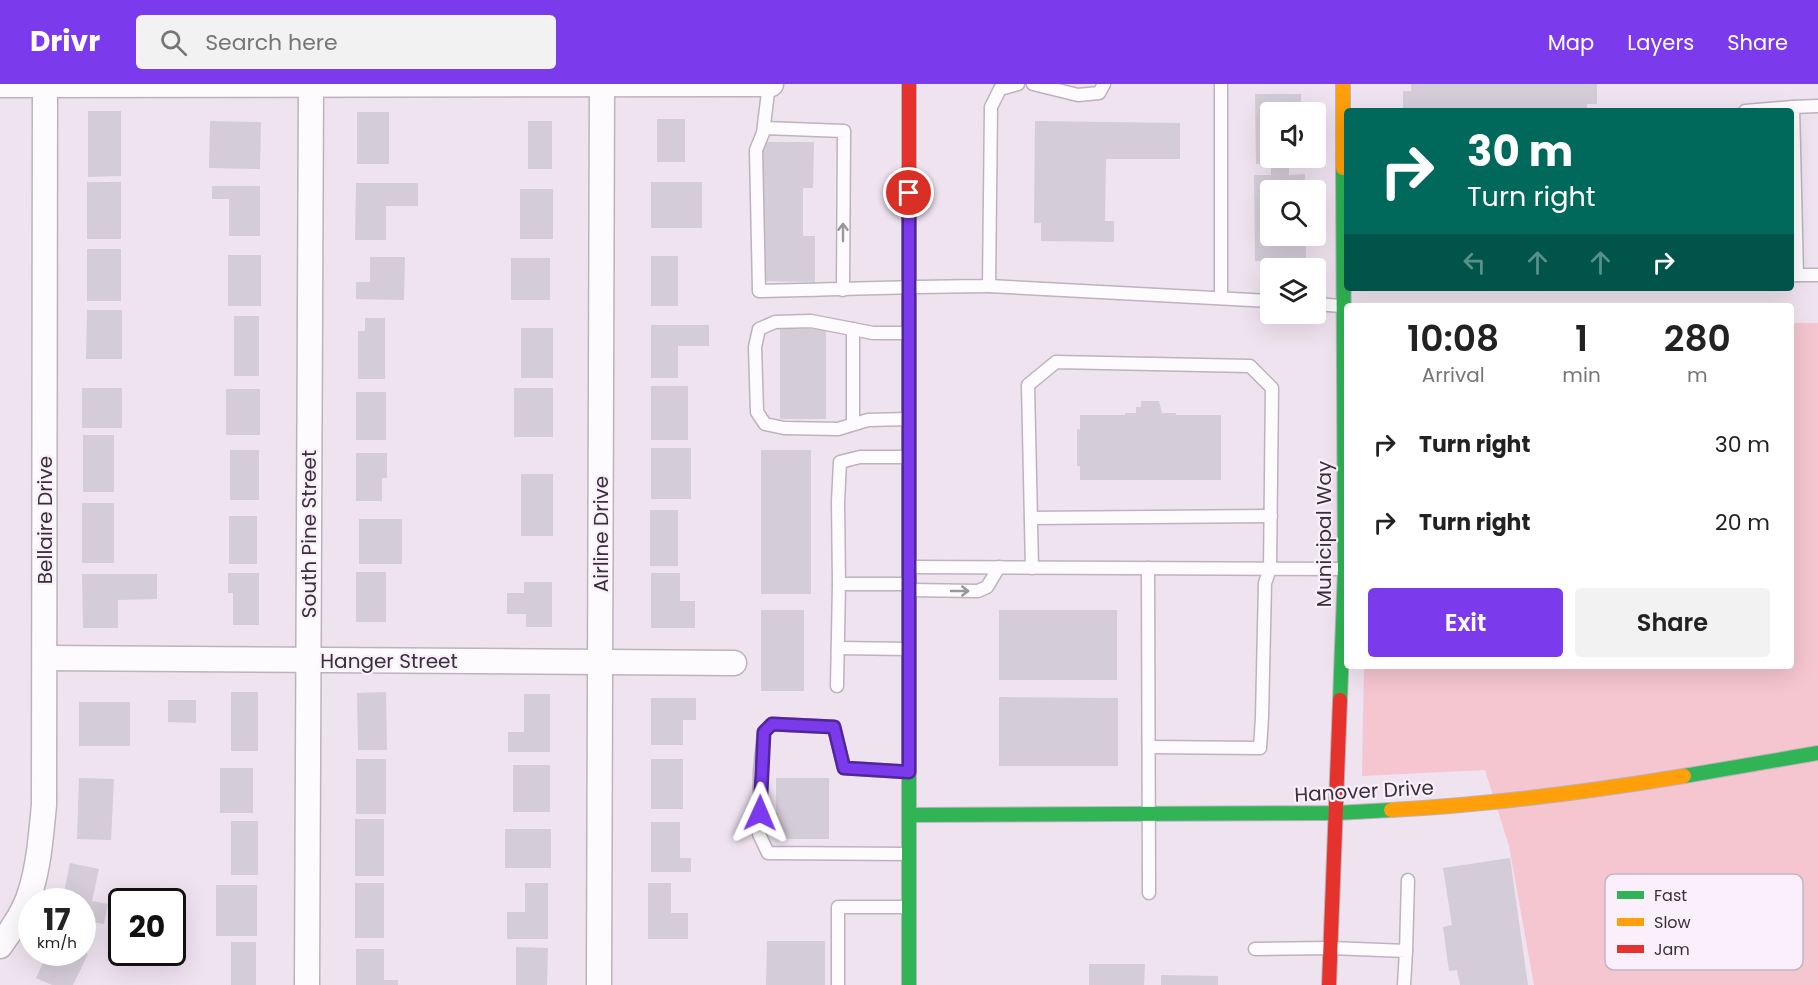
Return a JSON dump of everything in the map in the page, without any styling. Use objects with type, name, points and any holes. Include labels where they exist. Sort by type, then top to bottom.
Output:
[{"type":"street","name":"Bellaire Drive","points":[[0,946],[17,921],[30,895],[38,858],[44,805],[45,84]]},
{"type":"street","name":"Airline Drive","points":[[600,985],[602,84]]},
{"type":"street","points":[[0,85],[770,84]]},
{"type":"street","points":[[909,84],[909,985]]},
{"type":"street","name":"Municipal Way","points":[[1343,84],[1344,306]]},
{"type":"street","name":"South Pine Street","points":[[307,985],[311,85]]},
{"type":"street","name":"Municipal Way","points":[[1329,985],[1344,597]]},
{"type":"street","name":"Hanger Street","points":[[45,658],[734,663]]},
{"type":"street","name":"Hanover Drive","points":[[909,815],[1336,813],[1431,808],[1625,786],[1818,753]]},
{"type":"lane","points":[[770,84],[764,128],[756,150],[759,291],[989,286],[1260,300]]},
{"type":"lane","points":[[989,286],[991,107],[1000,89],[1018,84]]},
{"type":"lane","points":[[1033,84],[1078,95],[1099,93],[1104,84]]},
{"type":"lane","points":[[1221,84],[1221,298]]},
{"type":"lane","points":[[1781,108],[1818,106]]},
{"type":"lane","points":[[764,128],[844,131],[843,290]]},
{"type":"lane","points":[[1794,275],[1818,275]]},
{"type":"lane","points":[[1326,305],[1344,306]]},
{"type":"lane","points":[[909,333],[873,333],[811,321],[775,322],[759,329],[755,347],[757,412],[765,424],[784,428],[838,429],[877,419],[909,419]]},
{"type":"lane","points":[[853,329],[853,424]]},
{"type":"lane","points":[[1032,568],[1028,385],[1056,362],[1250,366],[1272,388],[1270,569],[1265,583],[1263,717],[1260,748],[1149,747]]},
{"type":"lane","points":[[837,686],[840,462],[861,457],[909,457]]},
{"type":"lane","points":[[1031,518],[1271,516]]},
{"type":"lane","points":[[909,567],[1344,570]]},
{"type":"lane","points":[[839,584],[978,591],[987,587],[999,567]]},
{"type":"lane","points":[[1148,568],[1149,893]]},
{"type":"lane","points":[[838,648],[909,649]]},
{"type":"lane","points":[[909,772],[844,768],[834,727],[772,724],[764,732],[760,771],[759,834],[768,853],[909,854]]},
{"type":"lane","points":[[1404,985],[1408,880]]},
{"type":"lane","points":[[838,985],[838,907],[909,907]]},
{"type":"lane","points":[[1255,949],[1331,948],[1406,951]]},
{"type":"shaded area","points":[[1794,323],[1818,323],[1818,985],[1534,985],[1509,846],[1485,770],[1362,776],[1364,669],[1794,669]]},
{"type":"building","points":[[1411,84],[1597,84],[1597,104],[1587,104],[1587,108],[1403,108],[1403,91],[1411,91]]},
{"type":"building","points":[[1255,94],[1301,94],[1301,102],[1260,102],[1260,164],[1256,164]]},
{"type":"building","points":[[88,111],[121,111],[121,176],[88,177]]},
{"type":"building","points":[[357,112],[389,112],[389,164],[357,164]]},
{"type":"building","points":[[657,119],[685,119],[685,162],[657,162]]},
{"type":"building","points":[[210,121],[261,122],[260,169],[209,168]]},
{"type":"building","points":[[528,121],[552,121],[552,169],[528,169]]},
{"type":"building","points":[[1035,121],[1180,123],[1180,159],[1106,159],[1105,221],[1114,221],[1114,242],[1041,241],[1041,223],[1034,223]]},
{"type":"building","points":[[761,142],[814,142],[813,188],[803,188],[803,236],[815,236],[815,282],[760,281]]},
{"type":"building","points":[[1271,168],[1289,168],[1289,175],[1305,174],[1305,180],[1260,180],[1260,246],[1306,246],[1306,258],[1260,258],[1260,261],[1255,261],[1254,175],[1271,175]]},
{"type":"building","points":[[87,182],[121,182],[121,239],[87,239]]},
{"type":"building","points":[[651,182],[702,182],[702,228],[651,228]]},
{"type":"building","points":[[356,183],[418,183],[418,206],[386,206],[386,240],[355,240]]},
{"type":"building","points":[[212,186],[260,186],[260,236],[229,236],[229,199],[212,199]]},
{"type":"building","points":[[520,189],[553,189],[553,239],[520,239]]},
{"type":"building","points":[[87,249],[121,249],[121,301],[87,301]]},
{"type":"building","points":[[228,255],[261,255],[261,306],[228,306]]},
{"type":"building","points":[[651,256],[678,256],[678,306],[651,306]]},
{"type":"building","points":[[370,257],[405,257],[404,300],[356,299],[356,282],[370,282]]},
{"type":"building","points":[[511,258],[550,258],[550,300],[511,300]]},
{"type":"building","points":[[87,310],[122,310],[122,359],[86,359]]},
{"type":"building","points":[[234,316],[259,316],[259,376],[234,376]]},
{"type":"building","points":[[365,318],[385,318],[385,379],[358,379],[358,331],[365,331]]},
{"type":"building","points":[[651,325],[709,325],[709,346],[678,346],[678,378],[651,378]]},
{"type":"building","points":[[521,328],[553,328],[553,378],[521,378]]},
{"type":"building","points":[[780,329],[826,329],[826,419],[780,419]]},
{"type":"building","points":[[651,386],[688,386],[688,440],[651,440]]},
{"type":"building","points":[[82,388],[122,388],[122,428],[82,428]]},
{"type":"building","points":[[514,388],[553,388],[553,437],[514,437]]},
{"type":"building","points":[[226,389],[260,389],[260,435],[226,435]]},
{"type":"building","points":[[356,392],[386,392],[386,440],[356,440]]},
{"type":"building","points":[[1141,401],[1159,401],[1162,413],[1221,415],[1221,480],[1080,480],[1080,466],[1077,466],[1077,429],[1080,430],[1080,415],[1136,413],[1136,407],[1141,407]]},
{"type":"building","points":[[83,435],[114,435],[114,492],[83,492]]},
{"type":"building","points":[[651,448],[691,448],[691,499],[651,499]]},
{"type":"building","points":[[230,450],[259,450],[259,500],[230,500]]},
{"type":"building","points":[[761,450],[811,450],[811,594],[761,594]]},
{"type":"building","points":[[356,453],[387,453],[387,478],[382,478],[382,501],[356,501]]},
{"type":"building","points":[[521,474],[553,474],[553,536],[521,536]]},
{"type":"building","points":[[82,503],[114,503],[114,563],[82,563]]},
{"type":"building","points":[[650,510],[678,510],[678,566],[650,566]]},
{"type":"building","points":[[229,516],[257,516],[257,564],[229,564]]},
{"type":"building","points":[[359,519],[402,519],[402,564],[359,564]]},
{"type":"building","points":[[356,572],[386,572],[386,622],[356,622]]},
{"type":"building","points":[[228,573],[259,573],[259,625],[233,625],[233,593],[228,593]]},
{"type":"building","points":[[651,573],[680,573],[680,601],[695,601],[695,628],[651,628]]},
{"type":"building","points":[[82,574],[157,574],[157,599],[118,600],[118,628],[83,628]]},
{"type":"building","points":[[524,582],[552,582],[552,627],[526,627],[526,614],[507,614],[507,593],[524,593]]},
{"type":"building","points":[[761,610],[804,610],[804,691],[761,691]]},
{"type":"building","points":[[999,610],[1117,610],[1117,680],[999,680]]},
{"type":"building","points":[[231,692],[258,692],[258,751],[231,751]]},
{"type":"building","points":[[386,692],[387,750],[358,750],[357,693]]},
{"type":"building","points":[[524,694],[550,694],[550,752],[508,752],[508,732],[524,732]]},
{"type":"building","points":[[999,697],[1118,698],[1118,766],[999,766]]},
{"type":"building","points":[[651,698],[696,698],[696,720],[683,720],[683,745],[651,745]]},
{"type":"building","points":[[168,700],[196,700],[196,723],[168,722]]},
{"type":"building","points":[[79,702],[130,702],[130,746],[79,746]]},
{"type":"building","points":[[356,759],[386,759],[386,814],[356,814]]},
{"type":"building","points":[[651,759],[683,759],[683,809],[651,809]]},
{"type":"building","points":[[513,765],[550,765],[550,812],[513,812]]},
{"type":"building","points":[[220,768],[253,768],[253,813],[220,813]]},
{"type":"building","points":[[79,778],[114,779],[111,840],[77,839]]},
{"type":"building","points":[[776,778],[829,778],[829,839],[776,839]]},
{"type":"building","points":[[355,819],[384,819],[384,876],[355,876]]},
{"type":"building","points":[[231,821],[258,821],[258,875],[231,875]]},
{"type":"building","points":[[651,822],[680,822],[680,858],[691,858],[691,872],[651,872]]},
{"type":"building","points":[[505,829],[551,829],[551,868],[505,868]]},
{"type":"building","points":[[1510,858],[1528,985],[1460,985],[1457,970],[1449,971],[1443,927],[1452,925],[1443,868]]},
{"type":"building","points":[[70,863],[99,869],[95,888],[65,888]]},
{"type":"building","points":[[355,883],[384,883],[384,938],[355,938]]},
{"type":"building","points":[[525,883],[548,883],[548,939],[507,939],[507,912],[525,912]]},
{"type":"building","points":[[648,883],[671,883],[671,913],[688,913],[688,939],[648,939]]},
{"type":"building","points":[[216,885],[257,885],[257,936],[216,936]]},
{"type":"building","points":[[96,902],[108,904],[104,924],[96,923]]},
{"type":"building","points":[[767,941],[825,941],[825,985],[766,985]]},
{"type":"building","points":[[231,942],[256,942],[256,985],[231,985]]},
{"type":"building","points":[[516,947],[548,948],[547,985],[516,985]]},
{"type":"building","points":[[356,949],[384,949],[384,980],[398,980],[398,985],[356,985]]},
{"type":"building","points":[[1089,964],[1145,964],[1144,985],[1089,985]]},
{"type":"building","points":[[42,966],[82,966],[73,985],[52,985],[36,978]]},
{"type":"building","points":[[1161,975],[1218,976],[1218,985],[1161,985]]},
{"type":"traffic: fast","points":[[1343,168],[1344,368]]},
{"type":"traffic: fast","points":[[909,479],[909,985]]},
{"type":"traffic: fast","points":[[1340,700],[1344,595]]},
{"type":"traffic: fast","points":[[1684,776],[1818,753]]},
{"type":"traffic: fast","points":[[909,815],[1336,813],[1391,810]]},
{"type":"traffic: slow","points":[[1343,84],[1343,168]]},
{"type":"traffic: slow","points":[[1391,810],[1538,797],[1684,776]]},
{"type":"traffic: jam","points":[[909,84],[909,479]]},
{"type":"traffic: jam","points":[[1329,985],[1340,700]]},
{"type":"route","points":[[760,813],[760,771],[764,732],[772,724],[834,727],[844,768],[909,772],[909,193]]}]
